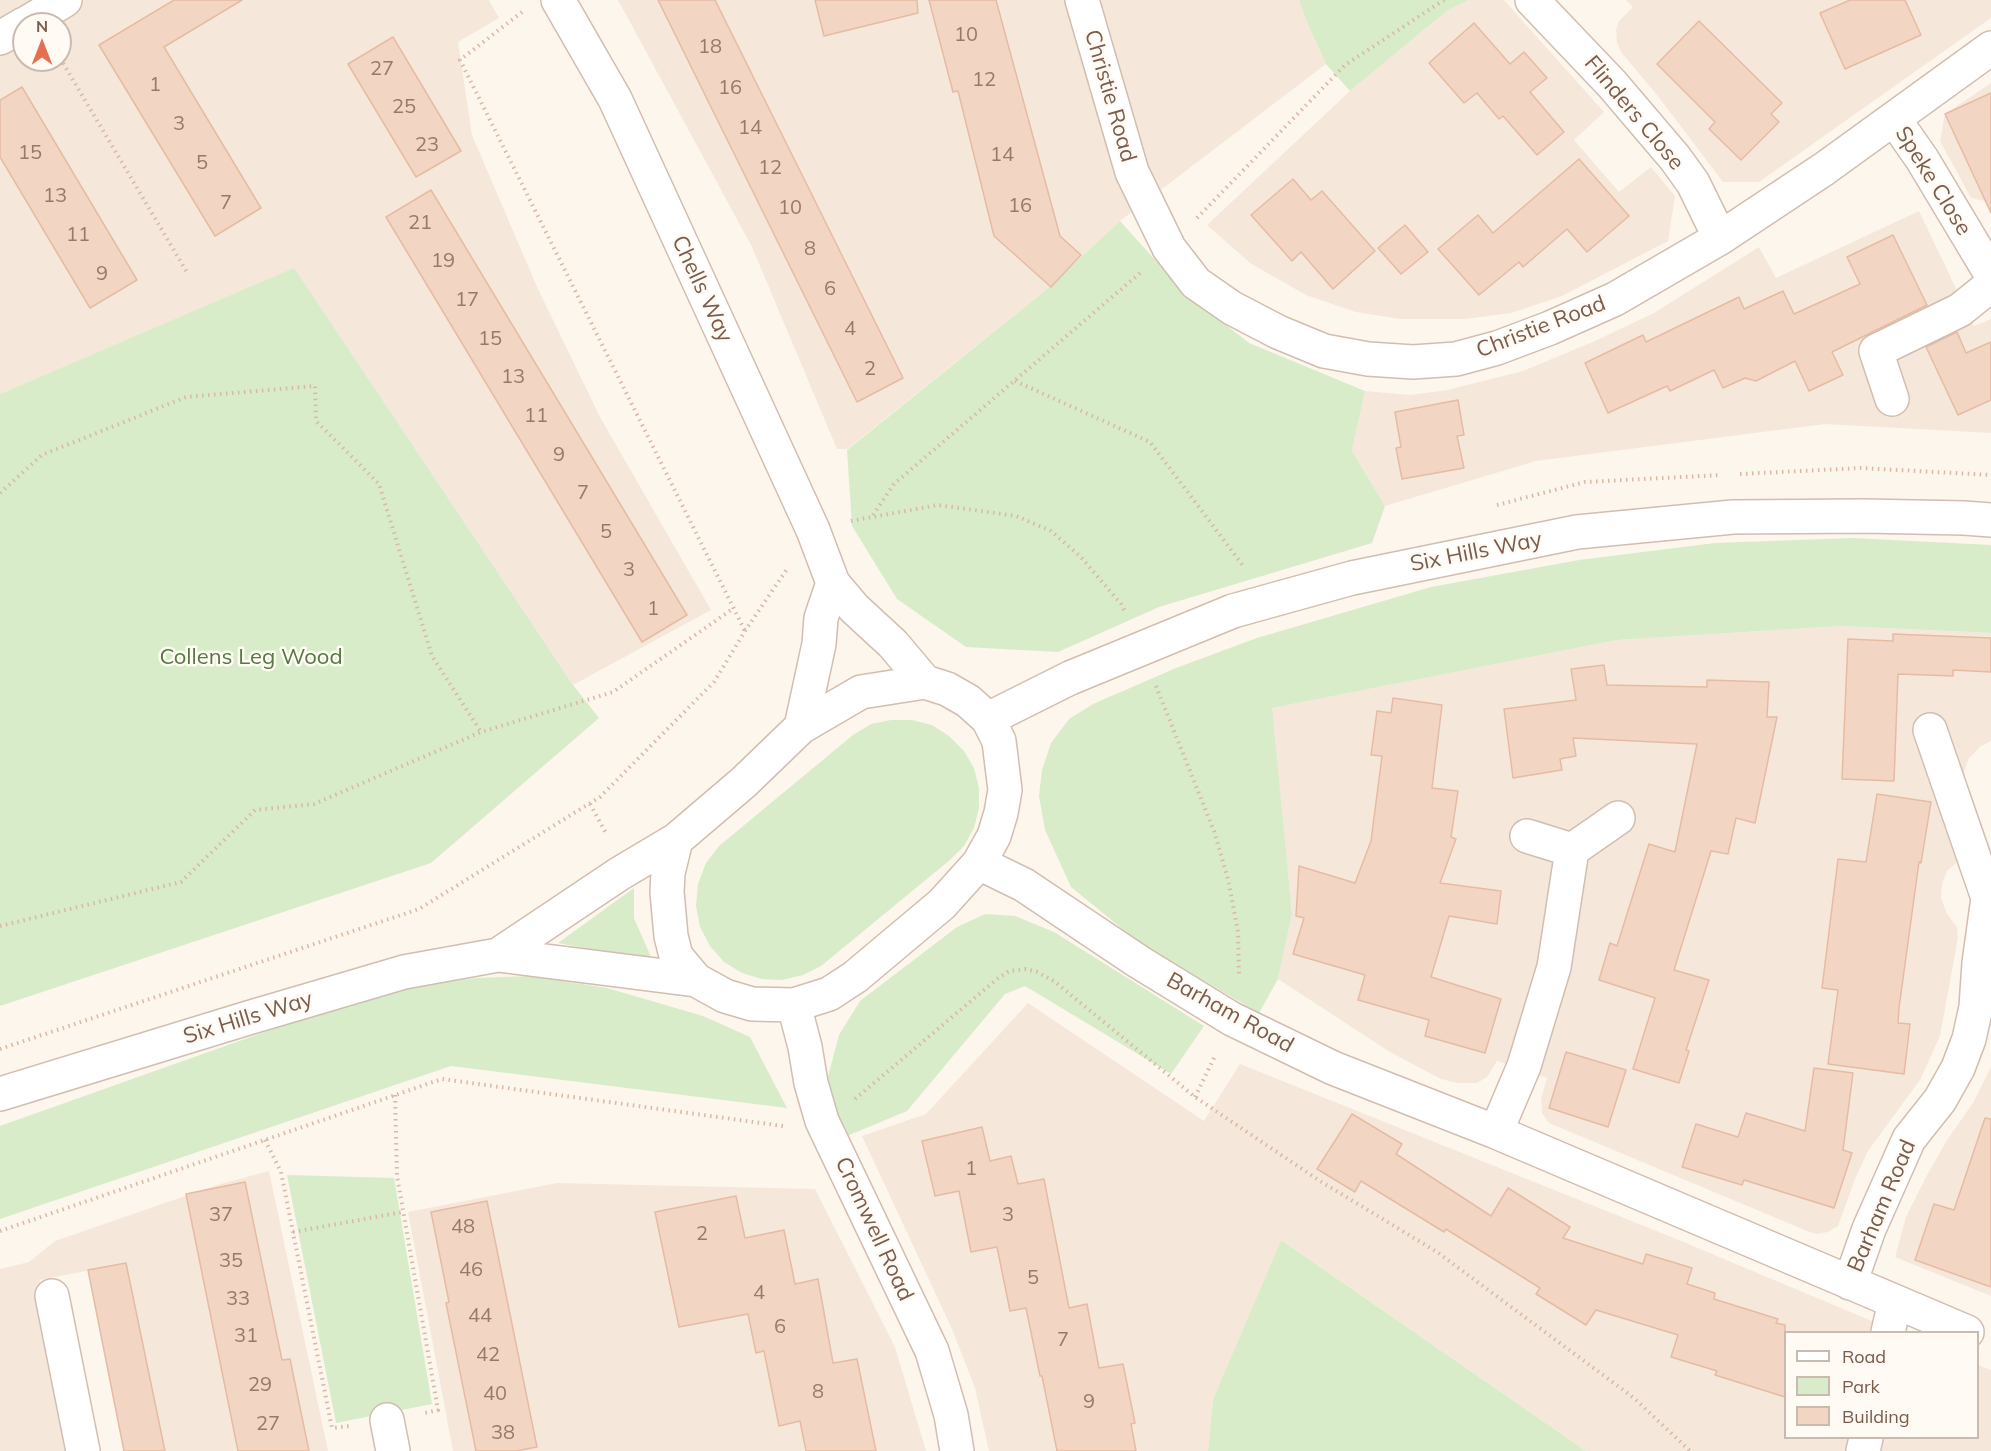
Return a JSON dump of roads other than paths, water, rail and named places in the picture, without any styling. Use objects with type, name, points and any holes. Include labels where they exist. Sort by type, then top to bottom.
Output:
[{"type":"street","points":[[10,31],[65,0]]},
{"type":"street","name":"Christie Road","points":[[1082,0],[1132,172],[1169,248],[1196,283],[1232,308],[1278,332],[1324,351],[1368,359],[1413,362],[1456,359],[1497,348],[1550,328],[1615,299],[1720,238],[1824,170],[1991,48]]},
{"type":"street","name":"Flinders Close","points":[[1533,0],[1612,84],[1675,158],[1693,183],[1720,238]]},
{"type":"street","name":"Chells Way","points":[[543,3],[615,99],[813,530],[833,583],[854,608],[894,644],[925,682]]},
{"type":"street","name":"Speke Close","points":[[1894,118],[1922,159],[1991,274]]},
{"type":"street","points":[[1892,399],[1876,351],[1960,310],[1991,285]]},
{"type":"street","name":"Six Hills Way","points":[[988,719],[1070,678],[1233,611],[1352,578],[1577,532],[1733,517],[1863,516],[1991,520]]},
{"type":"street","points":[[801,727],[819,644],[821,618],[833,583]]},
{"type":"street","points":[[676,840],[668,873],[667,892],[671,936],[676,956],[696,980],[725,996],[752,1004],[794,1005],[829,994],[855,977],[942,904],[979,863],[994,836],[1005,790],[999,741],[988,719],[968,701],[925,682]]},
{"type":"street","name":"Six Hills Way","points":[[498,955],[619,874],[676,840],[744,782],[801,727],[861,692],[925,682]]},
{"type":"street","points":[[1930,730],[1989,898]]},
{"type":"street","points":[[1496,1132],[1524,1066],[1554,967],[1572,850],[1618,818]]},
{"type":"street","points":[[1527,836],[1572,850]]},
{"type":"street","name":"Barham Road","points":[[979,863],[1024,885],[1139,962],[1232,1019],[1333,1068],[1496,1132],[1850,1283],[1892,1317],[1962,1331]]},
{"type":"street","name":"Barham Road","points":[[1850,1283],[1869,1229],[1908,1139],[1940,1100],[1958,1068],[1969,1039],[1976,1007],[1979,963],[1989,898]]},
{"type":"street","name":"Six Hills Way","points":[[0,1094],[404,972],[498,955],[696,980]]},
{"type":"street","name":"Cromwell Road","points":[[794,1005],[822,1121],[932,1351],[951,1415],[957,1451]]},
{"type":"street","points":[[52,1296],[83,1451]]},
{"type":"park label","name":"Collens Leg Wood","points":[[251,657]]}]
